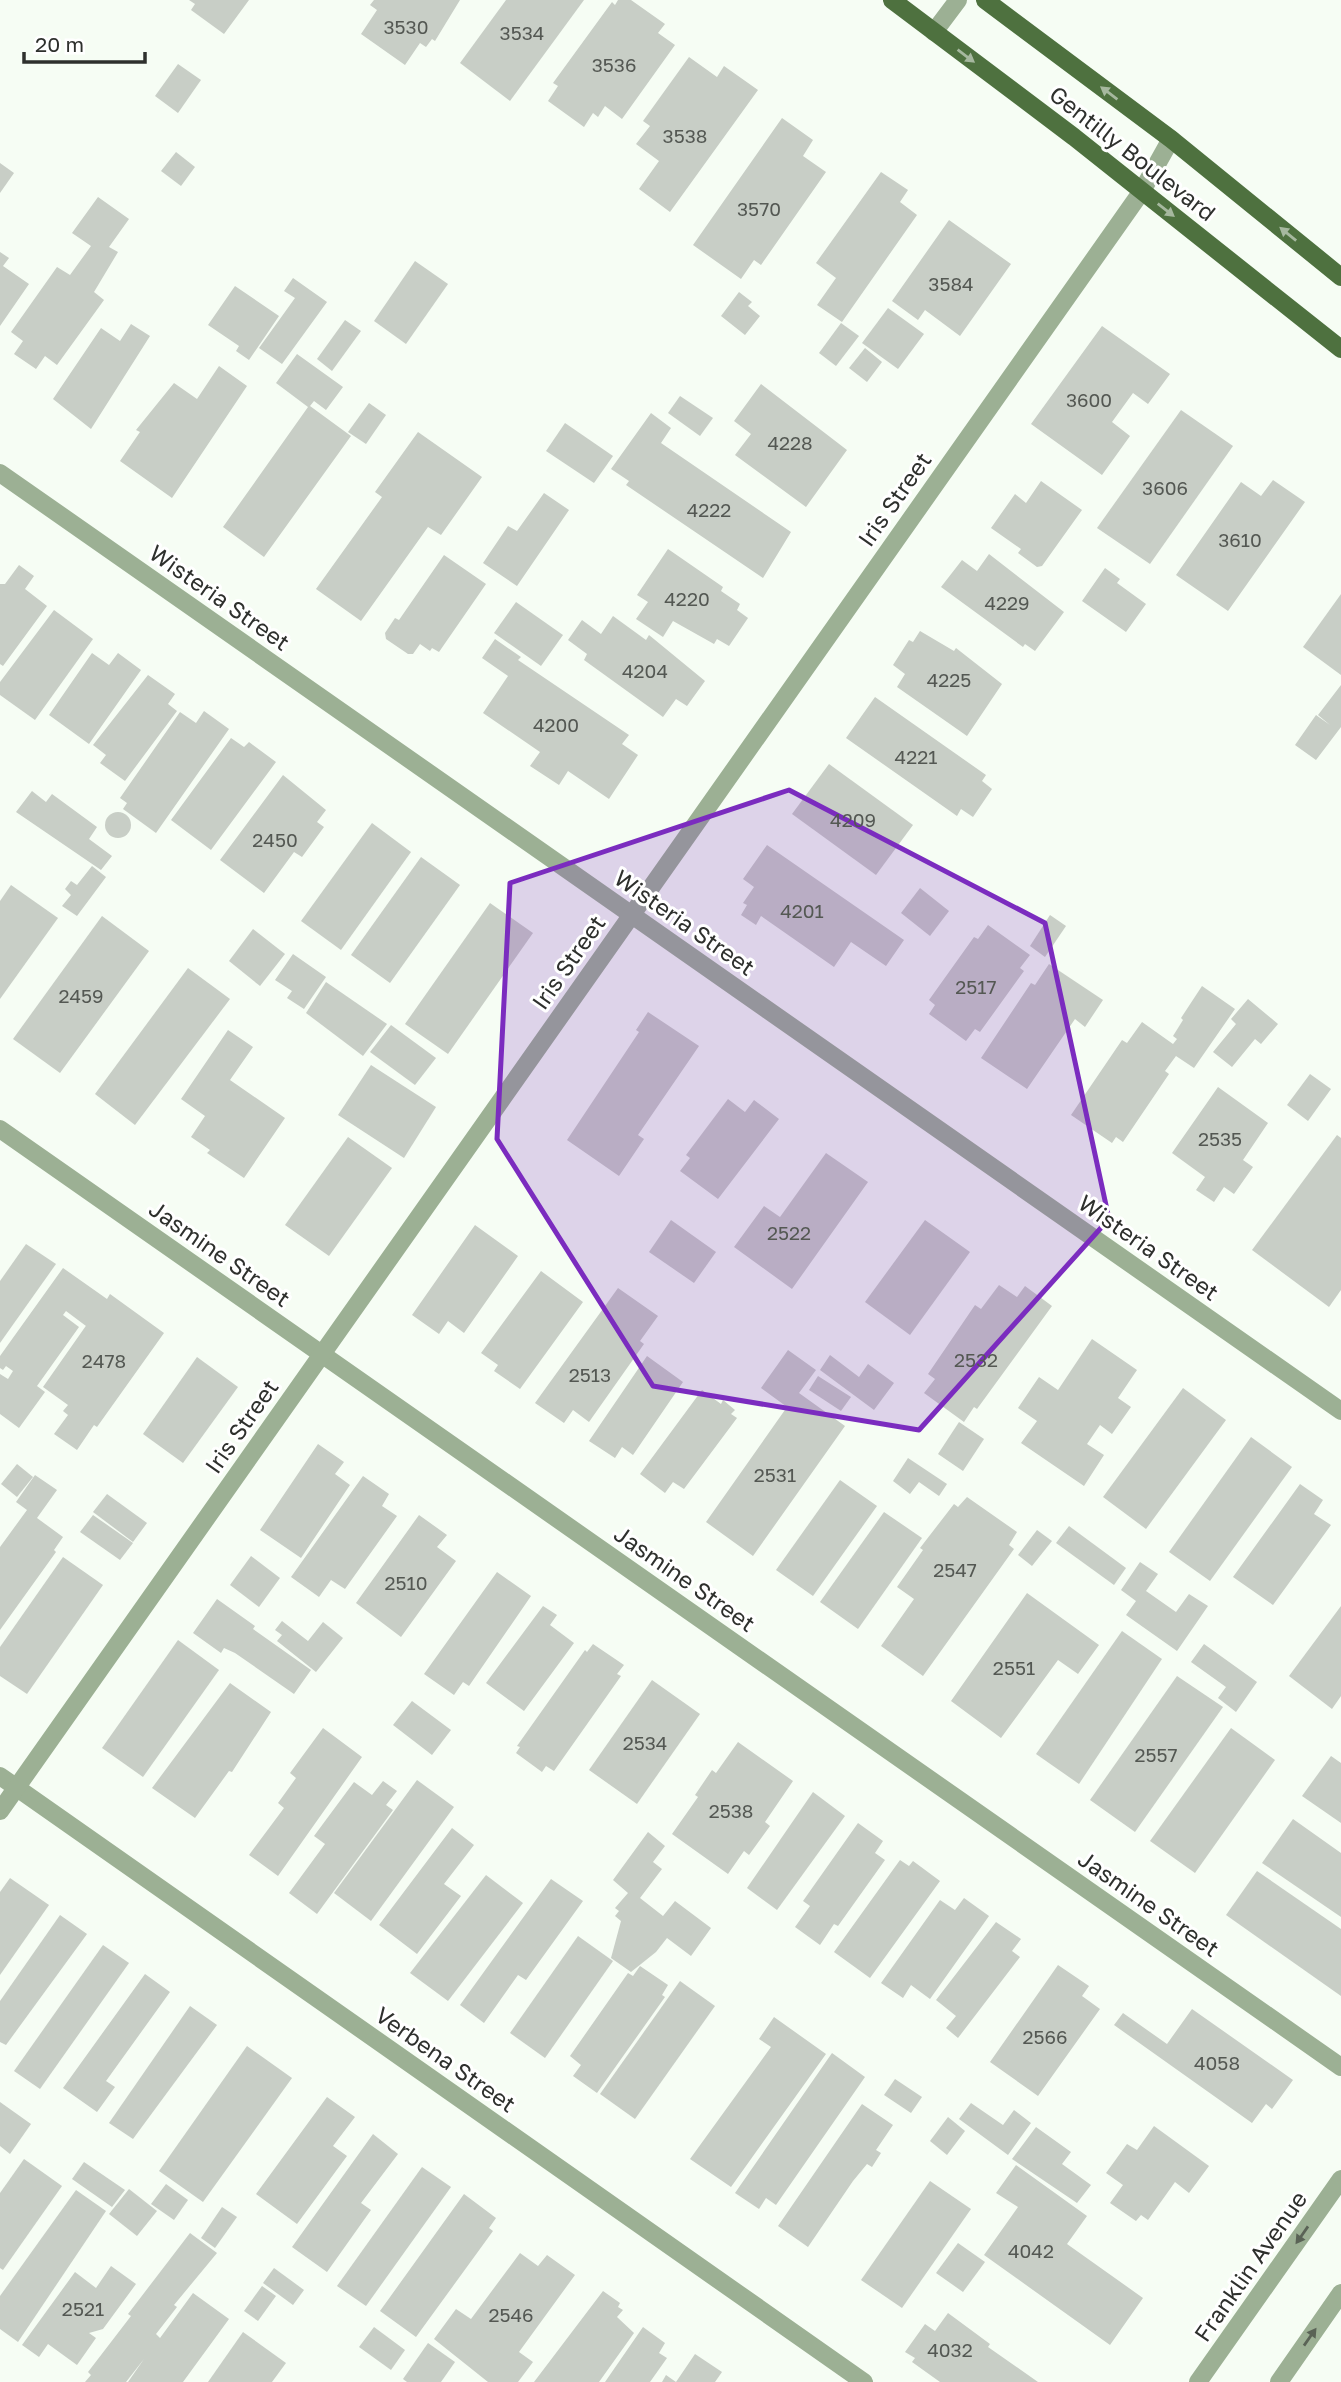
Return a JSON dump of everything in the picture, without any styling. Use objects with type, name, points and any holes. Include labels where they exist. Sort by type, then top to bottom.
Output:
[{"type":"main road","name":"Gentilly Boulevard","points":[[892,0],[1142,191],[1341,349]]},
{"type":"main road","name":"Gentilly Boulevard","points":[[985,0],[1171,139],[1341,276]]},
{"type":"street","points":[[934,32],[958,0]]},
{"type":"street","name":"Iris Street","points":[[0,1811],[1142,191],[1171,139]]},
{"type":"street","name":"Wisteria Street","points":[[0,473],[1341,1411]]},
{"type":"street","name":"Jasmine Street","points":[[0,1129],[1341,2067]]},
{"type":"street","name":"Verbena Street","points":[[0,1776],[864,2382]]},
{"type":"street","name":"Franklin Avenue","points":[[1198,2382],[1341,2179]]},
{"type":"street","points":[[1279,2382],[1341,2293]]},
{"type":"highlighted area","points":[[789,790],[1045,923],[1109,1219],[919,1430],[653,1386],[497,1139],[510,883]]},
{"type":"building","points":[[189,0],[249,0],[224,34],[191,10],[195,4]]},
{"type":"building","points":[[374,0],[460,0],[435,41],[432,39],[426,47],[420,43],[405,65],[361,34],[377,10],[370,5]]},
{"type":"building","points":[[506,0],[584,0],[510,101],[460,63]]},
{"type":"building","points":[[618,0],[631,0],[665,24],[658,33],[675,45],[622,119],[605,106],[598,117],[593,113],[584,127],[548,101],[558,86],[553,83],[612,2],[615,5]]},
{"type":"building","points":[[689,57],[717,77],[724,66],[758,90],[670,212],[639,189],[659,161],[636,144],[650,126],[643,121]]},
{"type":"building","points":[[178,64],[201,80],[178,113],[155,96]]},
{"type":"building","points":[[782,118],[813,140],[803,156],[826,172],[761,265],[754,260],[741,279],[693,245]]},
{"type":"building","points":[[176,152],[195,167],[181,186],[161,171]]},
{"type":"building","points":[[0,163],[14,173],[0,193]]},
{"type":"building","points":[[881,172],[908,190],[900,202],[917,215],[842,322],[817,305],[836,278],[816,263]]},
{"type":"building","points":[[98,197],[129,219],[109,247],[118,252],[94,292],[104,300],[57,365],[45,356],[36,369],[14,354],[23,341],[11,332],[57,267],[70,275],[91,246],[72,233]]},
{"type":"building","points":[[949,220],[1011,264],[960,336],[925,310],[918,320],[892,301]]},
{"type":"building","points":[[0,252],[9,258],[3,266],[29,284],[0,326]]},
{"type":"building","points":[[415,261],[448,284],[406,344],[374,321]]},
{"type":"building","points":[[293,278],[327,302],[282,364],[259,348],[295,298],[284,291]]},
{"type":"building","points":[[235,286],[279,316],[249,360],[236,351],[239,346],[208,325]]},
{"type":"building","points":[[739,292],[752,302],[748,306],[760,316],[745,335],[721,316]]},
{"type":"building","points":[[888,308],[924,334],[898,369],[862,343]]},
{"type":"building","points":[[345,320],[361,331],[332,371],[317,359]]},
{"type":"building","points":[[841,323],[859,336],[836,366],[819,353]]},
{"type":"building","points":[[131,324],[150,336],[91,429],[53,399],[101,328],[120,341]]},
{"type":"building","points":[[1102,326],[1170,374],[1148,404],[1133,393],[1112,422],[1130,436],[1102,475],[1031,424]]},
{"type":"building","points":[[865,348],[882,362],[867,382],[849,368]]},
{"type":"building","points":[[297,354],[343,387],[326,410],[314,401],[310,406],[351,436],[264,557],[223,527],[308,407],[276,383]]},
{"type":"building","points":[[219,366],[247,386],[172,498],[120,461],[140,432],[136,430],[174,383],[197,399]]},
{"type":"building","points":[[761,384],[847,450],[806,507],[735,455],[751,434],[734,421]]},
{"type":"building","points":[[680,396],[713,418],[700,436],[668,413]]},
{"type":"building","points":[[369,403],[386,415],[366,444],[348,432]]},
{"type":"building","points":[[1181,410],[1233,446],[1150,564],[1097,528]]},
{"type":"building","points":[[651,413],[671,428],[661,443],[791,532],[763,578],[626,485],[629,481],[611,469]]},
{"type":"building","points":[[565,423],[613,456],[594,483],[546,451]]},
{"type":"building","points":[[418,432],[482,477],[441,535],[428,527],[361,621],[316,589],[382,497],[375,492]]},
{"type":"building","points":[[1273,480],[1305,502],[1228,611],[1176,575],[1241,482],[1261,496]]},
{"type":"building","points":[[1041,481],[1082,510],[1042,566],[1037,567],[1018,553],[1021,549],[991,528],[1015,494],[1026,503]]},
{"type":"building","points":[[544,493],[569,510],[517,586],[483,563],[508,526],[517,531]]},
{"type":"building","points":[[668,549],[723,587],[721,591],[740,604],[737,610],[748,618],[729,646],[717,639],[714,644],[673,621],[663,637],[636,619],[648,602],[637,595]]},
{"type":"building","points":[[989,554],[1064,612],[1035,651],[1025,644],[1023,647],[941,587],[962,560],[977,571]]},
{"type":"building","points":[[444,555],[486,584],[439,652],[432,648],[430,651],[420,644],[413,654],[408,654],[386,639],[385,633],[395,618],[399,620]]},
{"type":"building","points":[[19,565],[34,576],[25,589],[47,606],[3,666],[0,664],[0,584],[5,584]]},
{"type":"building","points":[[1105,568],[1120,579],[1117,583],[1146,604],[1126,632],[1082,601]]},
{"type":"building","points":[[1341,594],[1341,675],[1303,647]]},
{"type":"building","points":[[516,602],[563,635],[541,666],[494,633]]},
{"type":"building","points":[[54,610],[93,639],[35,720],[0,695],[0,682]]},
{"type":"building","points":[[613,616],[646,640],[649,635],[705,681],[687,706],[676,699],[663,717],[584,660],[587,654],[568,640],[582,620],[601,634]]},
{"type":"building","points":[[920,631],[954,651],[956,648],[1002,684],[967,736],[897,687],[905,674],[893,665],[909,640],[913,642]]},
{"type":"building","points":[[495,639],[521,657],[518,660],[629,735],[622,744],[638,755],[609,799],[568,771],[559,785],[530,766],[540,752],[483,713],[508,676],[482,658]]},
{"type":"building","points":[[92,653],[109,665],[118,653],[141,670],[89,744],[49,715]]},
{"type":"building","points":[[148,675],[175,694],[168,704],[177,711],[125,781],[100,763],[106,755],[93,745]]},
{"type":"building","points":[[1341,685],[1341,727],[1316,760],[1295,745],[1316,715],[1330,725],[1318,715]]},
{"type":"building","points":[[875,697],[986,775],[982,781],[992,789],[973,817],[961,809],[957,816],[846,738]]},
{"type":"building","points":[[204,711],[229,729],[156,833],[123,809],[127,803],[120,798],[180,712],[196,723]]},
{"type":"building","points":[[231,738],[244,747],[249,742],[276,762],[211,850],[171,820]]},
{"type":"building","points":[[829,764],[913,825],[876,875],[792,814]]},
{"type":"building","points":[[283,775],[326,810],[317,822],[324,827],[302,857],[294,852],[264,893],[220,860]]},
{"type":"building","points":[[32,791],[46,802],[52,794],[97,827],[89,839],[112,856],[101,870],[16,812]]},
{"type":"building","points":[[118,812],[127,816],[131,825],[127,834],[118,838],[109,834],[105,825],[109,816]]},
{"type":"building","points":[[372,823],[411,852],[341,950],[301,921]]},
{"type":"building","points":[[767,845],[904,940],[886,966],[851,942],[834,967],[761,916],[756,925],[741,915],[747,905],[743,903],[754,887],[743,879]]},
{"type":"building","points":[[421,857],[460,885],[390,983],[351,955]]},
{"type":"building","points":[[92,866],[106,877],[77,916],[62,906],[71,895],[65,889],[71,881],[77,885]]},
{"type":"building","points":[[11,885],[58,918],[0,999],[0,901]]},
{"type":"building","points":[[920,888],[949,911],[930,936],[901,913]]},
{"type":"building","points":[[490,903],[533,933],[448,1054],[405,1024]]},
{"type":"building","points":[[1050,915],[1066,926],[1045,957],[1030,946]]},
{"type":"building","points":[[102,916],[149,951],[60,1073],[13,1039]]},
{"type":"building","points":[[988,925],[1030,955],[1020,968],[1024,971],[980,1032],[975,1029],[966,1041],[929,1014],[935,1005],[929,1000],[974,937],[978,939]]},
{"type":"building","points":[[253,929],[285,954],[260,986],[229,961]]},
{"type":"building","points":[[293,954],[326,977],[304,1009],[287,998],[292,991],[275,980]]},
{"type":"building","points":[[1049,964],[1103,1000],[1085,1027],[1075,1019],[1027,1089],[981,1058],[1031,983],[1035,985]]},
{"type":"building","points":[[188,968],[230,999],[135,1125],[95,1094]]},
{"type":"building","points":[[326,982],[387,1024],[363,1056],[306,1013]]},
{"type":"building","points":[[1202,986],[1235,1009],[1194,1068],[1176,1056],[1165,1071],[1169,1074],[1123,1142],[1116,1137],[1112,1143],[1071,1115],[1122,1040],[1127,1043],[1142,1022],[1173,1044],[1177,1039],[1173,1036],[1183,1020],[1181,1018]]},
{"type":"building","points":[[1248,999],[1278,1024],[1261,1044],[1255,1039],[1232,1067],[1213,1052],[1236,1024],[1231,1019]]},
{"type":"building","points":[[648,1012],[699,1046],[638,1135],[644,1139],[619,1176],[567,1140],[639,1032],[636,1030]]},
{"type":"building","points":[[391,1025],[436,1058],[415,1085],[370,1052]]},
{"type":"building","points":[[228,1030],[253,1047],[230,1080],[285,1118],[244,1178],[207,1153],[210,1150],[191,1137],[205,1116],[181,1099]]},
{"type":"building","points":[[371,1065],[436,1107],[404,1158],[338,1115]]},
{"type":"building","points":[[1310,1074],[1331,1089],[1308,1121],[1287,1105]]},
{"type":"building","points":[[1218,1087],[1268,1123],[1243,1160],[1253,1167],[1234,1194],[1224,1187],[1214,1202],[1196,1190],[1205,1177],[1172,1153]]},
{"type":"building","points":[[728,1099],[745,1112],[754,1100],[779,1119],[718,1199],[680,1171],[690,1158],[686,1155]]},
{"type":"building","points":[[1337,1135],[1341,1138],[1341,1290],[1329,1307],[1252,1250]]},
{"type":"building","points":[[348,1137],[392,1168],[329,1256],[285,1225]]},
{"type":"building","points":[[826,1153],[868,1182],[792,1289],[734,1247],[764,1206],[780,1217]]},
{"type":"building","points":[[671,1220],[716,1252],[694,1283],[649,1252]]},
{"type":"building","points":[[925,1220],[970,1252],[910,1335],[865,1302]]},
{"type":"building","points":[[475,1225],[518,1256],[464,1333],[448,1321],[439,1334],[412,1315]]},
{"type":"building","points":[[26,1244],[56,1264],[0,1343],[0,1281]]},
{"type":"building","points":[[63,1268],[107,1299],[110,1294],[164,1333],[97,1427],[94,1425],[77,1450],[54,1434],[68,1415],[63,1411],[68,1405],[43,1387],[86,1326],[66,1311],[63,1315],[79,1327],[37,1386],[45,1392],[19,1428],[0,1414],[0,1374],[8,1379],[13,1371],[6,1366],[3,1370],[0,1368],[0,1356]]},
{"type":"building","points":[[541,1271],[583,1302],[520,1389],[494,1371],[498,1365],[481,1353]]},
{"type":"building","points":[[999,1285],[1017,1297],[1025,1286],[1052,1306],[977,1409],[974,1407],[964,1422],[924,1393],[935,1379],[928,1374],[975,1305],[981,1309]]},
{"type":"building","points":[[618,1288],[658,1316],[640,1341],[644,1344],[589,1422],[573,1410],[564,1423],[535,1403]]},
{"type":"building","points":[[1092,1339],[1137,1370],[1118,1398],[1131,1407],[1112,1434],[1100,1425],[1087,1444],[1104,1455],[1084,1486],[1021,1443],[1037,1421],[1018,1408],[1039,1377],[1058,1390]]},
{"type":"building","points":[[788,1350],[816,1370],[799,1393],[845,1426],[753,1556],[706,1522],[787,1407],[761,1388]]},
{"type":"building","points":[[830,1355],[859,1377],[868,1364],[894,1383],[874,1410],[820,1370]]},
{"type":"building","points":[[647,1356],[683,1382],[633,1455],[622,1447],[615,1458],[589,1441]]},
{"type":"building","points":[[197,1357],[238,1387],[183,1463],[143,1434]]},
{"type":"building","points":[[818,1376],[851,1397],[841,1411],[809,1390]]},
{"type":"building","points":[[1183,1388],[1226,1420],[1146,1529],[1103,1497]]},
{"type":"building","points":[[702,1390],[721,1404],[723,1400],[735,1410],[731,1414],[737,1418],[684,1489],[673,1482],[665,1493],[640,1474]]},
{"type":"building","points":[[959,1422],[984,1439],[963,1471],[938,1454]]},
{"type":"building","points":[[1251,1437],[1292,1467],[1210,1581],[1169,1552]]},
{"type":"building","points":[[318,1444],[344,1462],[335,1474],[350,1485],[301,1558],[260,1530]]},
{"type":"building","points":[[908,1458],[947,1484],[939,1496],[919,1482],[910,1494],[893,1481]]},
{"type":"building","points":[[17,1464],[33,1477],[17,1497],[1,1484]]},
{"type":"building","points":[[35,1475],[57,1490],[37,1518],[63,1537],[54,1550],[56,1552],[0,1630],[0,1547],[27,1510],[16,1502]]},
{"type":"building","points":[[363,1476],[389,1494],[382,1506],[397,1516],[345,1589],[331,1580],[319,1597],[291,1577]]},
{"type":"building","points":[[840,1480],[877,1506],[813,1596],[776,1570]]},
{"type":"building","points":[[1300,1484],[1323,1500],[1314,1514],[1331,1525],[1273,1605],[1233,1577]]},
{"type":"building","points":[[107,1494],[147,1523],[133,1542],[93,1512]]},
{"type":"building","points":[[967,1497],[1017,1532],[1009,1545],[1014,1549],[923,1676],[881,1646],[914,1599],[897,1587],[923,1550],[920,1548],[954,1504],[958,1507]]},
{"type":"building","points":[[884,1512],[922,1538],[858,1629],[820,1602]]},
{"type":"building","points":[[93,1515],[133,1543],[120,1560],[80,1532]]},
{"type":"building","points":[[419,1515],[447,1535],[437,1547],[456,1561],[401,1637],[356,1603]]},
{"type":"building","points":[[1069,1526],[1126,1568],[1114,1585],[1056,1543]]},
{"type":"building","points":[[1037,1530],[1052,1541],[1032,1566],[1018,1555]]},
{"type":"building","points":[[251,1556],[280,1578],[259,1607],[230,1585]]},
{"type":"building","points":[[63,1557],[103,1585],[27,1694],[0,1676],[0,1647]]},
{"type":"building","points":[[1140,1562],[1158,1574],[1146,1591],[1176,1612],[1189,1594],[1208,1606],[1177,1651],[1126,1615],[1136,1601],[1121,1590]]},
{"type":"building","points":[[497,1572],[531,1596],[469,1686],[463,1682],[454,1695],[424,1674]]},
{"type":"building","points":[[1027,1593],[1099,1645],[1078,1674],[1058,1660],[1001,1738],[951,1701]]},
{"type":"building","points":[[217,1599],[255,1626],[253,1629],[311,1670],[294,1694],[235,1653],[224,1648],[221,1653],[193,1633]]},
{"type":"building","points":[[543,1606],[557,1615],[550,1625],[574,1643],[524,1711],[486,1683]]},
{"type":"building","points":[[1341,1606],[1341,1696],[1332,1709],[1289,1676]]},
{"type":"building","points":[[282,1621],[308,1641],[323,1622],[343,1638],[316,1672],[277,1641],[282,1635],[275,1630]]},
{"type":"building","points":[[1122,1631],[1162,1659],[1079,1784],[1036,1754]]},
{"type":"building","points":[[178,1640],[219,1670],[143,1777],[102,1748]]},
{"type":"building","points":[[593,1644],[624,1665],[617,1674],[621,1676],[554,1771],[546,1766],[542,1772],[516,1753],[520,1747],[517,1746],[585,1650],[587,1652]]},
{"type":"building","points":[[1204,1644],[1257,1682],[1236,1712],[1218,1698],[1226,1687],[1191,1662]]},
{"type":"building","points":[[1177,1676],[1223,1707],[1135,1832],[1090,1800]]},
{"type":"building","points":[[652,1680],[700,1714],[637,1804],[589,1770]]},
{"type":"building","points":[[230,1683],[271,1712],[232,1772],[229,1771],[195,1818],[152,1788]]},
{"type":"building","points":[[412,1701],[451,1730],[432,1755],[393,1725]]},
{"type":"building","points":[[323,1728],[362,1757],[278,1876],[249,1855],[284,1808],[278,1803],[296,1778],[290,1773]]},
{"type":"building","points":[[1231,1728],[1275,1760],[1195,1873],[1150,1841]]},
{"type":"building","points":[[738,1742],[793,1781],[765,1822],[770,1826],[749,1855],[744,1851],[728,1874],[672,1834],[698,1797],[695,1795],[712,1770],[716,1773]]},
{"type":"building","points":[[1331,1756],[1341,1763],[1341,1823],[1302,1796]]},
{"type":"building","points":[[417,1780],[454,1807],[371,1921],[334,1893]]},
{"type":"building","points":[[383,1781],[397,1791],[386,1805],[393,1810],[317,1914],[289,1893],[325,1844],[314,1836],[354,1782],[372,1795]]},
{"type":"building","points":[[813,1792],[845,1816],[777,1910],[747,1888]]},
{"type":"building","points":[[1293,1819],[1341,1853],[1341,1917],[1262,1863]]},
{"type":"building","points":[[858,1823],[883,1841],[875,1853],[885,1860],[838,1926],[834,1924],[820,1945],[795,1927],[810,1906],[803,1901]]},
{"type":"building","points":[[452,1828],[474,1845],[444,1884],[461,1896],[417,1954],[379,1925]]},
{"type":"building","points":[[648,1832],[665,1846],[653,1862],[662,1869],[640,1898],[663,1916],[675,1901],[711,1928],[691,1956],[667,1938],[656,1952],[631,1972],[611,1958],[621,1921],[615,1916],[619,1911],[615,1908],[628,1893],[613,1880]]},
{"type":"building","points":[[900,1860],[909,1866],[913,1861],[940,1881],[870,1978],[834,1952]]},
{"type":"building","points":[[1257,1871],[1341,1929],[1341,1996],[1226,1915]]},
{"type":"building","points":[[486,1875],[523,1903],[448,2001],[410,1973]]},
{"type":"building","points":[[10,1878],[49,1905],[0,1975],[0,1892]]},
{"type":"building","points":[[551,1879],[583,1901],[526,1980],[518,1975],[484,2023],[460,2005]]},
{"type":"building","points":[[964,1898],[989,1916],[930,1999],[911,1985],[903,1998],[881,1983],[940,1900],[955,1910]]},
{"type":"building","points":[[60,1915],[87,1934],[6,2045],[0,2042],[0,2001]]},
{"type":"building","points":[[996,1922],[1021,1939],[1012,1951],[1020,1957],[958,2038],[946,2028],[956,2016],[936,2000]]},
{"type":"building","points":[[578,1936],[613,1961],[545,2058],[510,2033]]},
{"type":"building","points":[[103,1945],[129,1963],[40,2089],[14,2071]]},
{"type":"building","points":[[1058,1965],[1089,1986],[1082,1996],[1100,2009],[1038,2096],[990,2062]]},
{"type":"building","points":[[640,1966],[668,1985],[662,1995],[665,1997],[597,2093],[573,2076],[581,2065],[570,2056],[628,1973],[633,1976]]},
{"type":"building","points":[[145,1974],[170,1992],[106,2081],[115,2087],[97,2112],[63,2088]]},
{"type":"building","points":[[680,1981],[715,2006],[635,2119],[600,2094]]},
{"type":"building","points":[[190,2006],[217,2025],[133,2139],[109,2123]]},
{"type":"building","points":[[1192,2009],[1293,2080],[1272,2109],[1266,2104],[1252,2123],[1114,2025],[1123,2013],[1167,2044]]},
{"type":"building","points":[[774,2017],[826,2054],[731,2187],[690,2159],[771,2047],[759,2039]]},
{"type":"building","points":[[247,2046],[292,2078],[203,2202],[159,2171]]},
{"type":"building","points":[[832,2053],[865,2077],[776,2205],[766,2198],[759,2209],[735,2193]]},
{"type":"building","points":[[895,2079],[922,2097],[911,2113],[884,2095]]},
{"type":"building","points":[[327,2097],[355,2117],[333,2146],[347,2156],[297,2224],[256,2194]]},
{"type":"building","points":[[0,2102],[31,2124],[10,2154],[0,2146]]},
{"type":"building","points":[[971,2103],[1003,2125],[1014,2110],[1031,2123],[1008,2155],[959,2119]]},
{"type":"building","points":[[862,2104],[893,2125],[876,2150],[881,2153],[872,2167],[867,2164],[853,2181],[808,2247],[778,2226]]},
{"type":"building","points":[[948,2117],[965,2131],[947,2155],[930,2141]]},
{"type":"building","points":[[1154,2126],[1209,2166],[1189,2193],[1175,2182],[1148,2220],[1141,2215],[1136,2221],[1110,2203],[1123,2185],[1106,2173],[1127,2144],[1137,2150]]},
{"type":"building","points":[[1036,2127],[1071,2152],[1062,2164],[1091,2185],[1077,2203],[1012,2159]]},
{"type":"building","points":[[373,2134],[398,2154],[361,2203],[371,2210],[327,2272],[292,2247]]},
{"type":"building","points":[[24,2159],[62,2186],[3,2270],[0,2268],[0,2193]]},
{"type":"building","points":[[84,2162],[125,2190],[112,2207],[72,2179]]},
{"type":"building","points":[[1016,2165],[1087,2216],[1067,2244],[1143,2298],[1110,2345],[984,2255],[1018,2207],[996,2193]]},
{"type":"building","points":[[422,2167],[451,2187],[366,2306],[337,2286]]},
{"type":"building","points":[[930,2181],[971,2209],[902,2308],[861,2280]]},
{"type":"building","points":[[166,2184],[188,2200],[174,2220],[151,2204]]},
{"type":"building","points":[[129,2189],[157,2211],[137,2236],[109,2214]]},
{"type":"building","points":[[76,2190],[106,2211],[18,2342],[0,2329],[0,2296]]},
{"type":"building","points":[[464,2194],[496,2218],[489,2228],[493,2231],[416,2337],[380,2311]]},
{"type":"building","points":[[222,2207],[237,2217],[215,2248],[201,2238]]},
{"type":"building","points":[[190,2233],[217,2253],[174,2305],[177,2307],[156,2334],[160,2338],[193,2293],[229,2319],[183,2382],[128,2382],[144,2359],[126,2382],[85,2382],[91,2375],[88,2372],[131,2316],[128,2314]]},
{"type":"building","points":[[958,2243],[985,2262],[963,2292],[936,2273]]},
{"type":"building","points":[[520,2253],[538,2266],[547,2255],[575,2275],[519,2352],[533,2362],[518,2382],[488,2382],[434,2339],[456,2309],[471,2319]]},
{"type":"building","points":[[111,2266],[136,2284],[103,2329],[89,2333],[96,2338],[77,2365],[48,2344],[39,2357],[22,2345],[75,2272],[96,2288]]},
{"type":"building","points":[[274,2268],[304,2290],[293,2305],[263,2283]]},
{"type":"building","points":[[262,2286],[276,2296],[258,2321],[244,2311]]},
{"type":"building","points":[[603,2291],[620,2303],[618,2307],[623,2310],[617,2317],[634,2333],[599,2382],[534,2382]]},
{"type":"building","points":[[948,2313],[990,2344],[988,2347],[1038,2382],[940,2382],[912,2362],[915,2358],[905,2352],[925,2324],[935,2331]]},
{"type":"building","points":[[374,2327],[405,2350],[391,2370],[359,2347]]},
{"type":"building","points":[[643,2327],[665,2343],[659,2353],[667,2358],[650,2382],[605,2382]]},
{"type":"building","points":[[243,2332],[286,2363],[272,2382],[208,2382]]},
{"type":"building","points":[[428,2343],[455,2362],[441,2382],[407,2382],[403,2379]]},
{"type":"building","points":[[695,2354],[722,2372],[715,2382],[676,2382]]},
{"type":"building","points":[[666,2375],[676,2382],[662,2382]]}]
